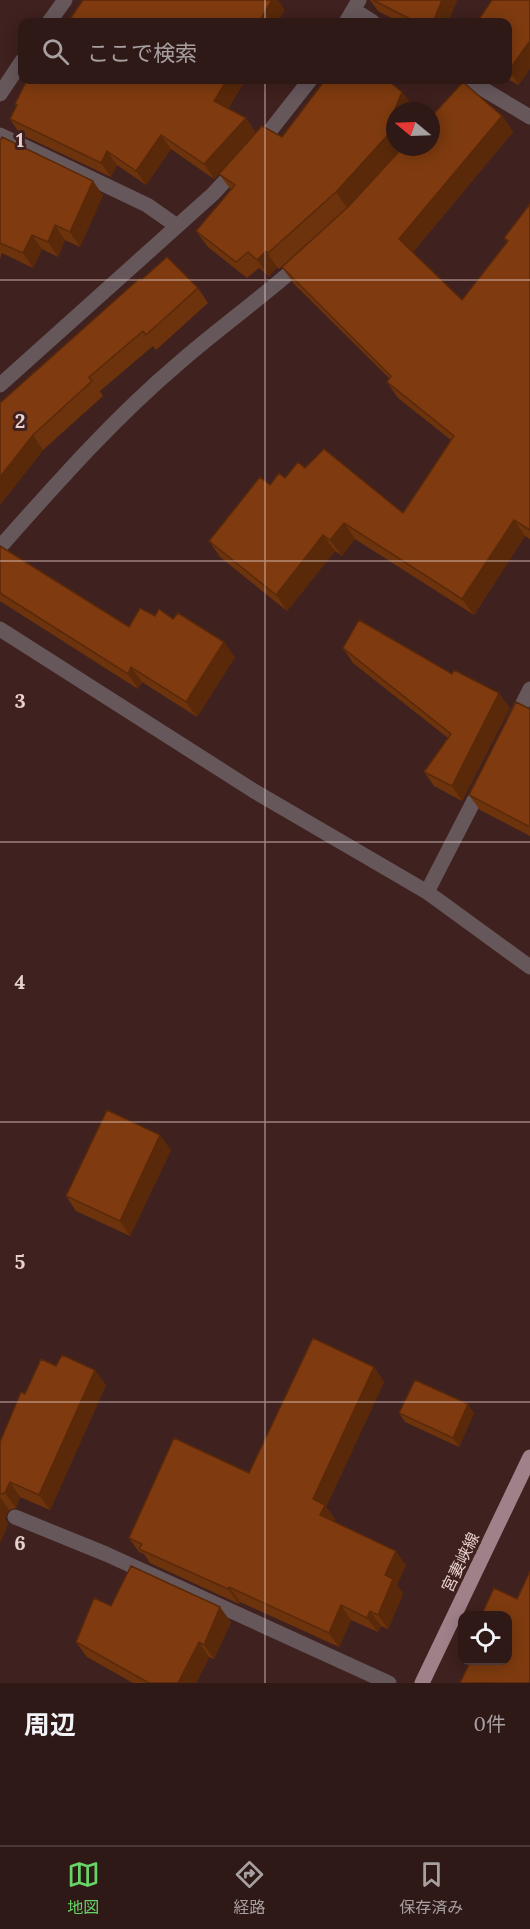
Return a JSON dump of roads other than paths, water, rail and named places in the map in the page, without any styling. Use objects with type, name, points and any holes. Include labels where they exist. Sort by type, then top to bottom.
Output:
[{"type":"main road","name":"宮妻峡線","points":[[422,1683],[530,1457]]},
{"type":"street","points":[[52,18],[64,0]]},
{"type":"street","points":[[353,11],[366,18]]},
{"type":"street","points":[[0,94],[18,67]]},
{"type":"street","points":[[0,385],[213,194],[260,143],[307,84]]},
{"type":"street","points":[[470,85],[530,117]]},
{"type":"street","points":[[0,135],[147,205],[177,226]]},
{"type":"street","points":[[0,547],[88,448],[178,363],[270,291],[312,253]]},
{"type":"street","points":[[0,629],[254,790],[427,892],[530,967]]},
{"type":"street","points":[[508,732],[530,689]]},
{"type":"street","points":[[427,892],[487,775]]},
{"type":"street","points":[[15,1517],[106,1554],[389,1683]]}]
